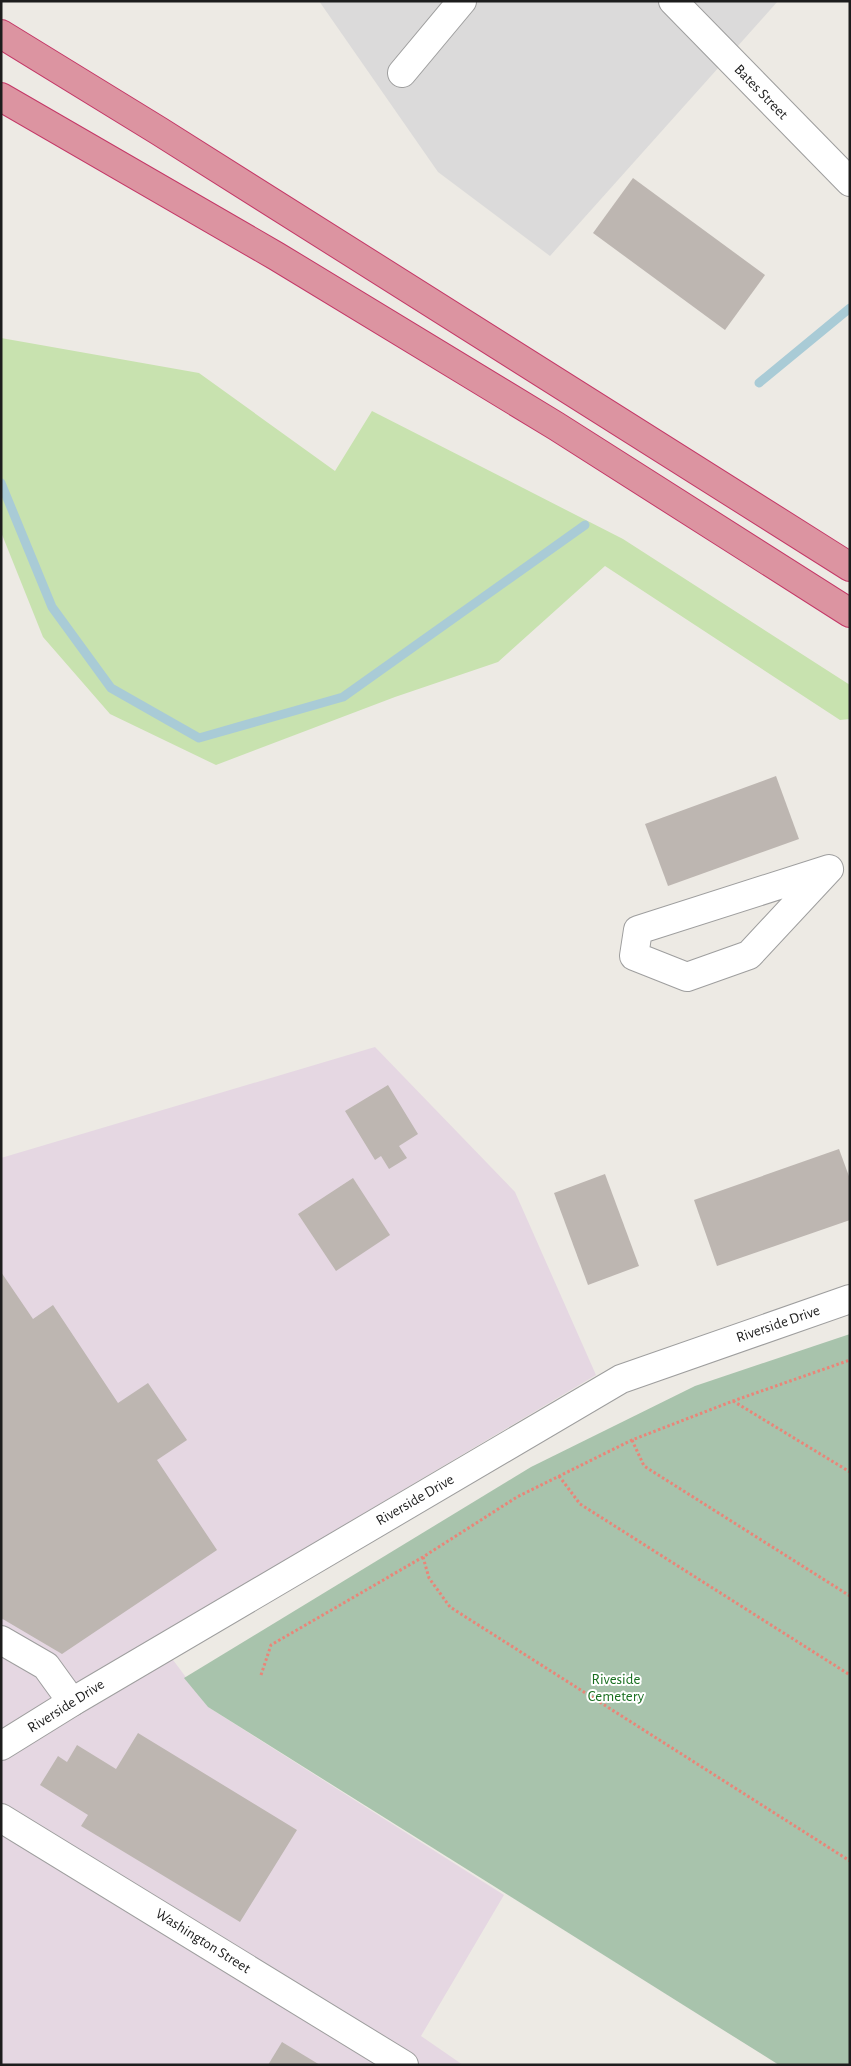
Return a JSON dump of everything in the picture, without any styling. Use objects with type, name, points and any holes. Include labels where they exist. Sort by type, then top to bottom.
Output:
[{"type":"highway","points":[[1,34],[167,136],[850,567]]},
{"type":"highway","points":[[1,97],[276,256],[556,426],[850,613]]},
{"type":"street","points":[[402,73],[462,1]]},
{"type":"street","name":"Bates Street","points":[[673,1],[850,182]]},
{"type":"street","points":[[839,864],[749,955],[686,977],[634,956],[638,930],[839,864]]},
{"type":"street","name":"Riverside Drive","points":[[1,1746],[72,1702],[621,1379],[850,1298]]},
{"type":"street","points":[[1,1640],[46,1666],[72,1702]]},
{"type":"street","name":"Washington Street","points":[[1,1818],[404,2065]]},
{"type":"path","points":[[261,1675],[271,1645],[423,1557],[517,1497],[632,1440],[850,1360]]},
{"type":"path","points":[[733,1402],[850,1472]]},
{"type":"path","points":[[632,1440],[644,1466],[850,1596]]},
{"type":"path","points":[[560,1476],[580,1504],[850,1675]]},
{"type":"path","points":[[423,1557],[429,1578],[450,1607],[850,1861]]},
{"type":"shaded area","points":[[319,1],[778,1],[550,256],[438,172]]},
{"type":"shaded area","points":[[375,1047],[515,1192],[596,1375],[156,1637],[208,1707],[504,1895],[421,2036],[463,2065],[1,2065],[1,1158]]},
{"type":"green space","points":[[1,338],[199,373],[335,471],[372,411],[623,539],[850,685],[850,719],[840,720],[605,566],[498,662],[395,697],[216,765],[110,714],[43,637],[1,532]]},
{"type":"green space","name":"Riveside Cemetery","points":[[850,1334],[850,2065],[779,2065],[208,1707],[184,1678],[531,1467],[695,1386]]},
{"type":"building","points":[[633,178],[765,275],[725,330],[593,233]]},
{"type":"building","points":[[776,776],[799,839],[668,886],[645,824]]},
{"type":"building","points":[[388,1085],[418,1134],[399,1146],[407,1158],[389,1169],[381,1156],[375,1160],[345,1111]]},
{"type":"building","points":[[839,1149],[850,1179],[850,1220],[717,1266],[694,1200]]},
{"type":"building","points":[[605,1174],[639,1266],[588,1285],[554,1193]]},
{"type":"building","points":[[353,1178],[390,1235],[336,1271],[298,1214]]},
{"type":"building","points":[[1,1272],[33,1319],[53,1305],[118,1403],[148,1383],[187,1440],[157,1460],[217,1550],[62,1654],[1,1618]]},
{"type":"building","points":[[138,1733],[297,1830],[240,1922],[81,1826],[88,1815],[40,1785],[58,1756],[67,1762],[77,1745],[116,1769]]},
{"type":"building","points":[[282,2042],[320,2065],[268,2065]]},
{"type":"waterway","points":[[759,383],[850,308]]},
{"type":"waterway","points":[[1,483],[52,607],[111,688],[199,738],[343,697],[585,525]]}]
